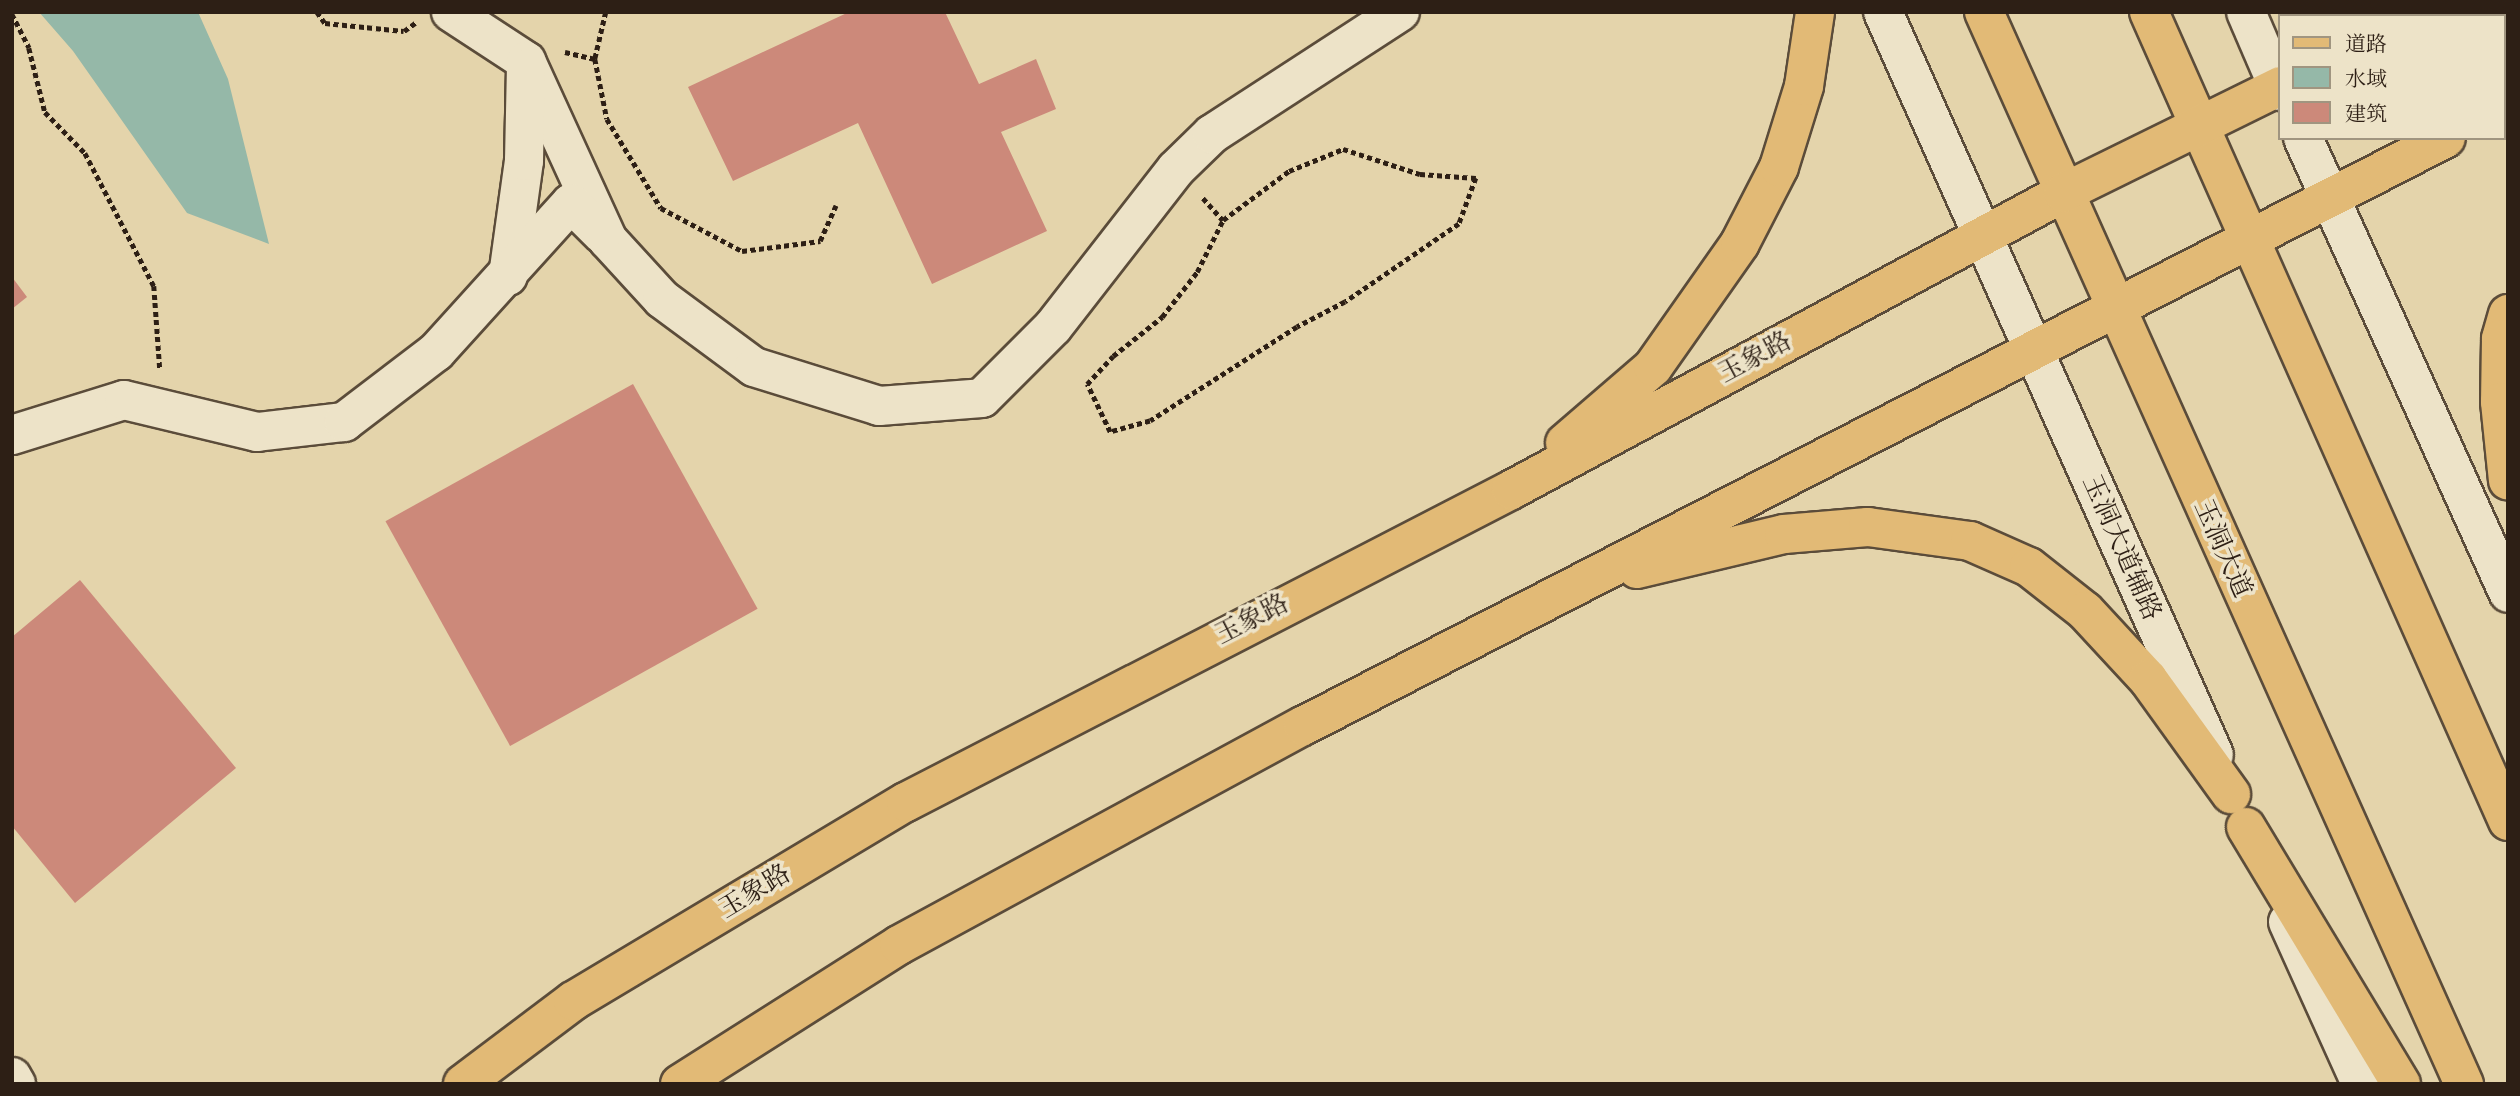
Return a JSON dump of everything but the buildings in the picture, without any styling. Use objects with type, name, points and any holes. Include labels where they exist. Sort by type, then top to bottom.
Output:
[{"type":"main road","points":[[1511,490],[1653,367],[1740,243],[1779,167],[1804,86],[1815,12]]},
{"type":"main road","name":"玉洞大道","points":[[1984,12],[2113,307],[2464,1084]]},
{"type":"main road","points":[[2149,12],[2252,238],[2508,821]]},
{"type":"main road","name":"玉象路","points":[[463,1084],[573,1001],[906,802],[1511,490],[1982,235],[2278,89]]},
{"type":"main road","points":[[680,1084],[899,945],[1580,583],[2113,307],[2332,200],[2442,140]]},
{"type":"main road","points":[[2508,314],[2501,339],[2500,402],[2508,481]]},
{"type":"main road","points":[[1580,583],[1784,534],[1868,527],[1970,541],[2029,567],[2085,611],[2148,678],[2238,811],[2401,1084]]},
{"type":"street","points":[[12,436],[124,400],[257,432],[344,422],[436,352],[508,276],[571,203],[662,299],[754,367],[879,406],[982,398],[1053,327],[1176,169],[1212,134],[1400,12]]},
{"type":"street","name":"玉洞大道辅路","points":[[1883,12],[2361,1084]]},
{"type":"street","points":[[2246,12],[2278,84]]},
{"type":"street","points":[[436,15],[526,61],[608,240]]},
{"type":"street","points":[[508,276],[524,161],[526,61]]},
{"type":"street","points":[[2304,140],[2508,593]]},
{"type":"street","points":[[12,1077],[16,1084]]},
{"type":"path","points":[[317,12],[325,23],[404,31],[436,15]]},
{"type":"path","points":[[606,12],[595,59],[607,119],[661,208],[742,251],[820,241],[836,205]]},
{"type":"path","points":[[12,14],[29,48],[45,112],[85,153],[154,286],[161,409]]},
{"type":"path","points":[[1343,149],[1420,174],[1476,178],[1459,224],[1345,302],[1297,327],[1150,421],[1110,432],[1087,384],[1113,356],[1162,317],[1197,272],[1223,220],[1290,171],[1343,149]]},
{"type":"path","points":[[1176,169],[1223,220]]},
{"type":"water","points":[[39,12],[198,12],[228,79],[269,244],[187,213],[73,51]]}]
